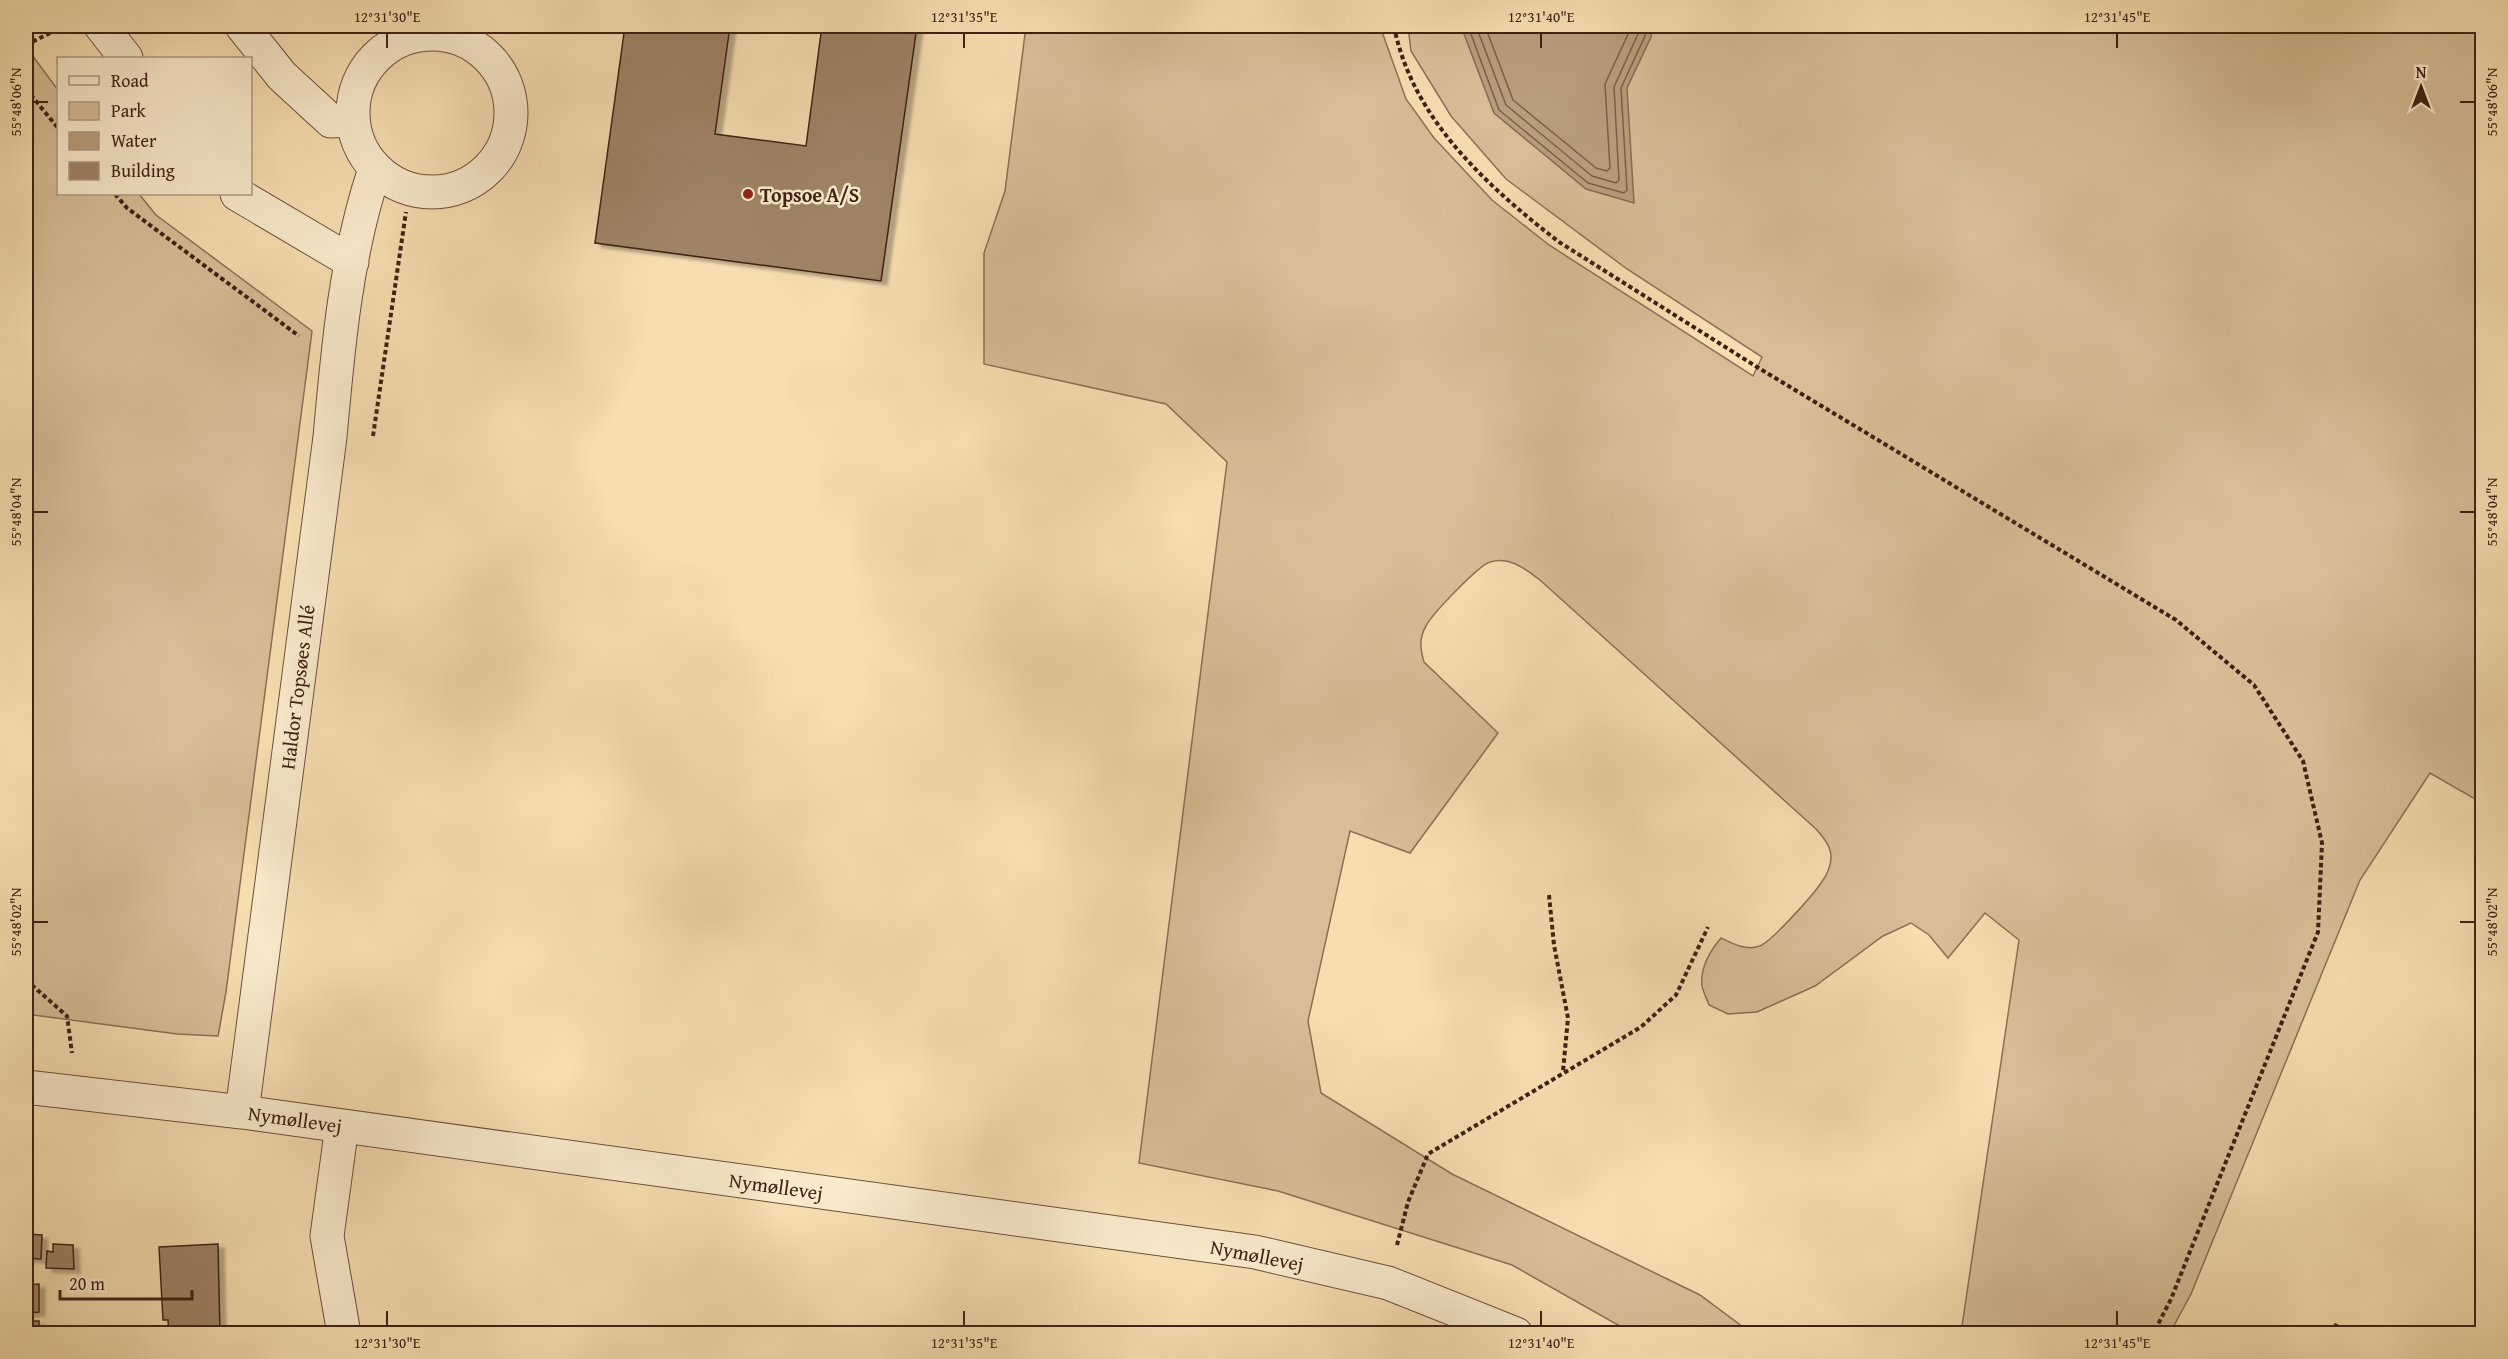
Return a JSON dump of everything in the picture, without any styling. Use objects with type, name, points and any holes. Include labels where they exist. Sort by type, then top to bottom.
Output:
[{"type":"street","points":[[101,26],[125,57]]},
{"type":"street","points":[[243,26],[282,76],[331,121],[352,120]]},
{"type":"street","points":[[440,34],[457,37],[482,50],[500,71],[507,84],[512,111],[509,133],[498,158],[472,181],[447,191],[422,192],[396,184],[375,169],[360,147],[352,120],[357,84],[372,60],[387,47],[413,35],[440,34]]},
{"type":"street","name":"Haldor Topsøes Allé","points":[[242,1112],[327,461],[337,364],[361,211],[375,169]]},
{"type":"street","points":[[239,195],[352,262]]},
{"type":"street","name":"Nymøllevej","points":[[26,1087],[242,1112],[1255,1252],[1388,1283],[1516,1334]]},
{"type":"street","points":[[342,1126],[327,1236],[344,1334]]},
{"type":"path","points":[[26,45],[65,26]]},
{"type":"path","points":[[1394,26],[1409,76],[1424,105],[1455,147],[1497,191],[1529,219],[1559,242],[1757,367],[2176,620],[2254,686],[2303,761],[2322,843],[2318,932],[2171,1299],[2153,1334]]},
{"type":"path","points":[[26,89],[57,127]]},
{"type":"path","points":[[116,195],[127,208],[337,364]]},
{"type":"path","points":[[1549,895],[1554,945],[1568,1018],[1563,1072]]},
{"type":"path","points":[[1388,1283],[1408,1202],[1428,1154],[1641,1027],[1676,995],[1708,927]]},
{"type":"path","points":[[26,980],[67,1016],[78,1094]]},
{"type":"green space","points":[[1026,26],[1380,26],[1406,99],[1434,138],[1492,200],[1549,245],[1753,376],[1762,357],[1627,269],[1506,179],[1451,116],[1411,51],[1408,26],[2482,26],[2482,803],[2430,773],[2360,880],[2191,1294],[2170,1333],[1961,1333],[2019,940],[1985,913],[1948,958],[1929,935],[1911,923],[1883,936],[1815,986],[1757,1012],[1728,1014],[1709,1005],[1703,991],[1702,980],[1707,960],[1717,943],[1721,938],[1750,948],[1760,946],[1773,936],[1817,889],[1825,877],[1831,860],[1828,845],[1816,829],[1540,580],[1511,562],[1490,562],[1476,572],[1430,620],[1422,635],[1421,644],[1424,662],[1498,733],[1410,853],[1350,831],[1308,1021],[1321,1093],[1452,1174],[1700,1295],[1751,1333],[1632,1333],[1512,1265],[1278,1191],[1139,1163],[1227,462],[1166,404],[984,364],[984,253],[1005,191]]},
{"type":"green space","points":[[26,47],[57,89],[57,195],[140,195],[156,215],[312,331],[226,992],[218,1036],[177,1034],[26,1014]]},
{"type":"water","points":[[1461,26],[1652,26],[1651,37],[1627,88],[1634,203],[1586,189],[1494,113]]},
{"type":"building","name":"Topsoe A/S","points":[[625,26],[730,26],[715,134],[806,146],[822,26],[917,26],[881,281],[595,243]]},
{"type":"building","points":[[26,1234],[42,1235],[41,1259],[26,1258]]},
{"type":"building","points":[[53,1244],[73,1245],[74,1269],[46,1268],[47,1251],[53,1252]]},
{"type":"building","points":[[218,1244],[220,1334],[169,1334],[168,1320],[163,1320],[159,1247]]},
{"type":"building","points":[[39,1284],[39,1312],[26,1313],[26,1285]]},
{"type":"building","points":[[26,1321],[39,1321],[39,1334],[26,1334]]},
{"type":"building","points":[[2335,1324],[2358,1334],[2331,1334]]},
{"type":"place","name":"Topsoe A/S","points":[[748,194]]}]
